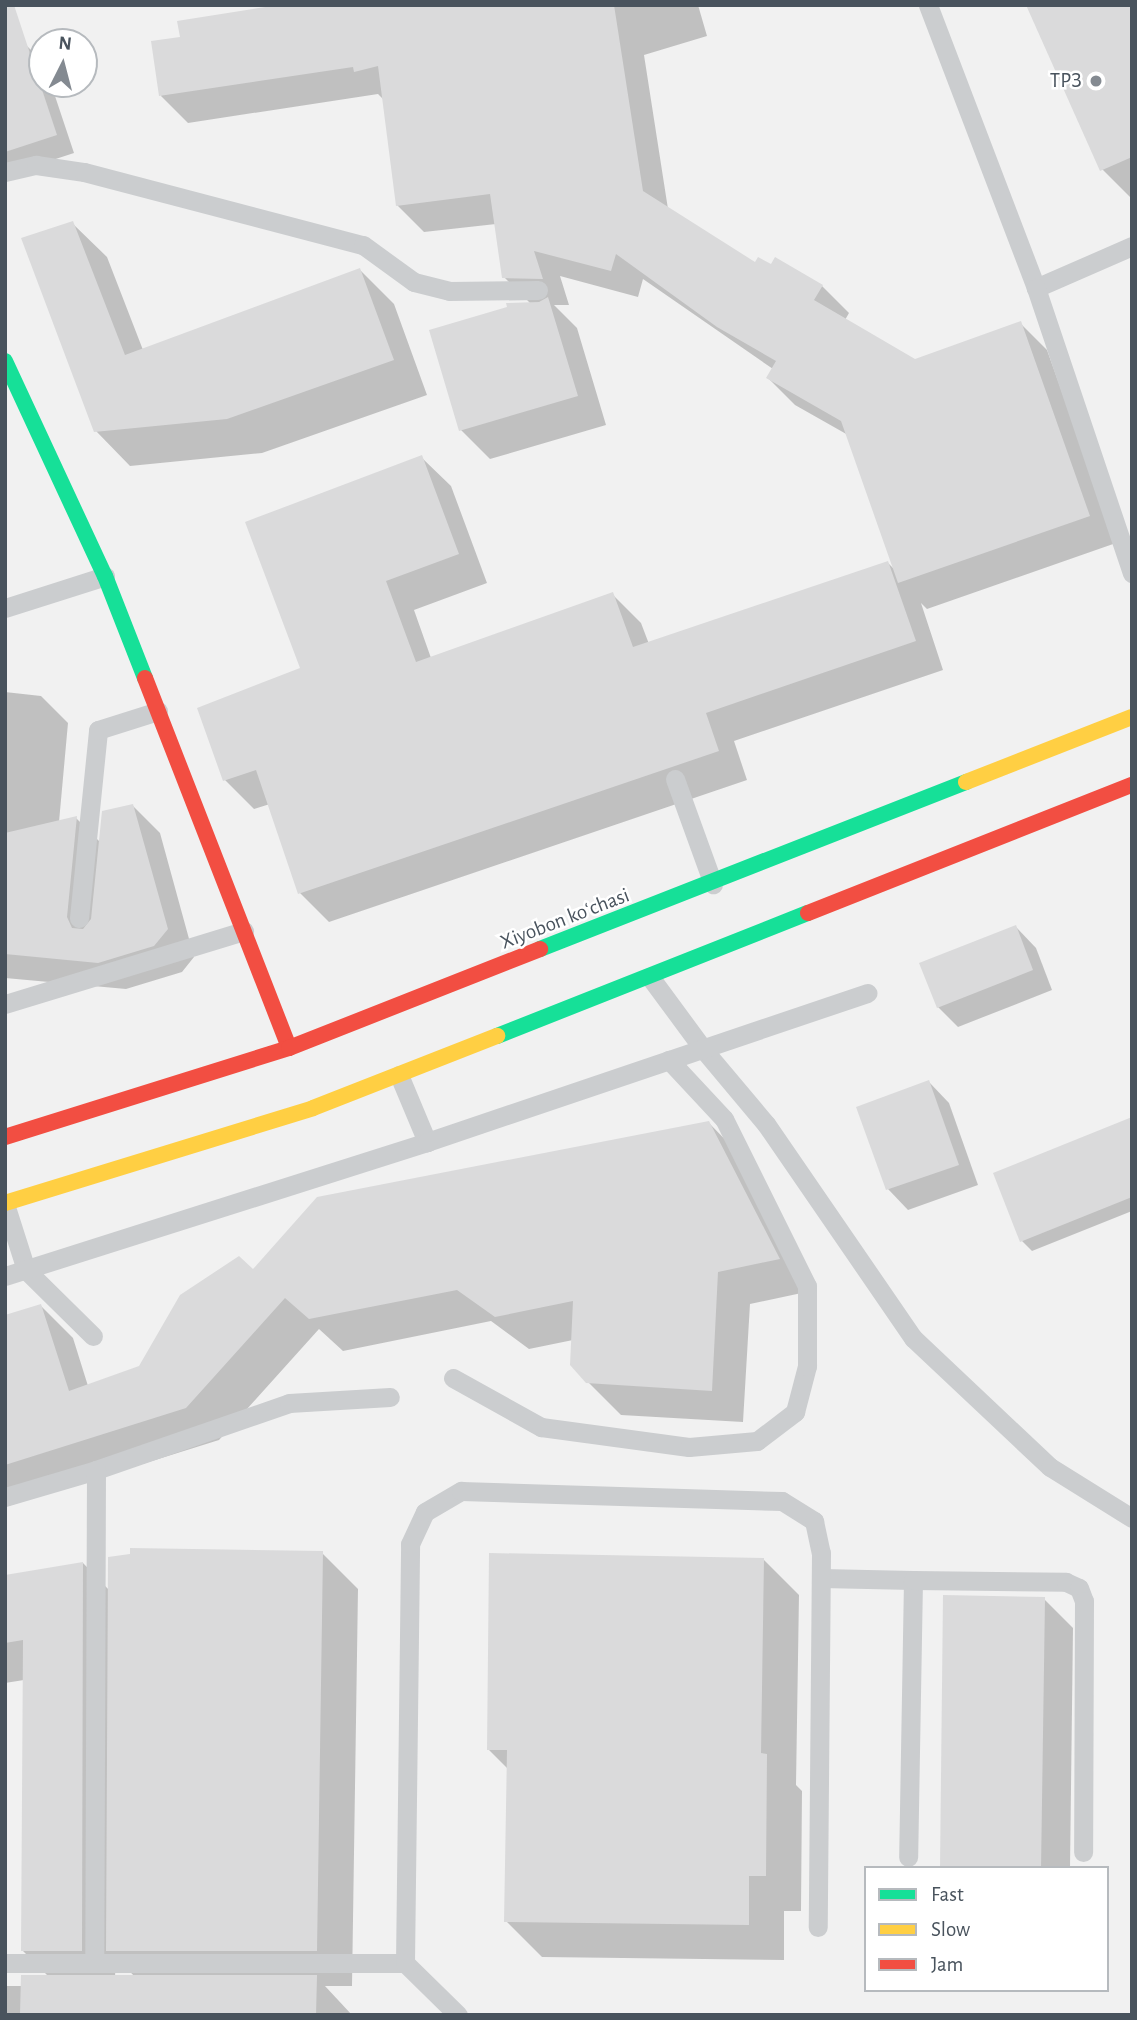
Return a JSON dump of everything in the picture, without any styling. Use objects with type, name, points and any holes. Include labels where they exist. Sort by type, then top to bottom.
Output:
[{"type":"main road","points":[[7,369],[105,576],[289,1048]]},
{"type":"main road","name":"Xiyobon koʻchasi","points":[[5,1137],[289,1048],[713,884],[1132,717]]},
{"type":"main road","points":[[5,1203],[313,1108],[1132,785]]},
{"type":"lane","points":[[928,5],[1036,288],[1132,573]]},
{"type":"lane","points":[[5,172],[36,165],[84,172],[363,245],[414,282],[449,291],[538,290]]},
{"type":"lane","points":[[1036,288],[1132,246]]},
{"type":"lane","points":[[5,608],[105,576]]},
{"type":"lane","points":[[79,918],[98,730],[158,711]]},
{"type":"lane","points":[[676,779],[713,884]]},
{"type":"lane","points":[[5,1004],[244,931]]},
{"type":"lane","points":[[650,977],[703,1049],[766,1124],[913,1338],[1050,1467],[1132,1518]]},
{"type":"lane","points":[[5,1276],[427,1142],[867,993]]},
{"type":"lane","points":[[453,1378],[541,1427],[689,1447],[757,1441],[795,1412],[807,1366],[807,1286],[724,1119],[669,1060]]},
{"type":"lane","points":[[399,1075],[427,1142]]},
{"type":"lane","points":[[5,1203],[26,1270],[93,1336]]},
{"type":"lane","points":[[5,1497],[96,1470],[289,1402],[390,1397]]},
{"type":"lane","points":[[94,1962],[96,1470]]},
{"type":"lane","points":[[405,1963],[410,1544],[425,1512],[461,1491],[782,1501],[814,1521],[821,1553],[818,1927]]},
{"type":"lane","points":[[821,1578],[1066,1583],[1079,1588],[1084,1601],[1083,1852]]},
{"type":"lane","points":[[908,1857],[913,1580]]},
{"type":"lane","points":[[5,1964],[405,1963],[458,2015]]},
{"type":"building","points":[[5,5],[14,5],[28,47],[28,98],[45,98],[57,135],[5,152]]},
{"type":"building","points":[[278,5],[614,5],[643,191],[755,262],[758,257],[771,264],[775,257],[823,285],[814,300],[915,359],[1021,321],[1090,516],[898,583],[841,421],[766,378],[776,361],[717,327],[616,254],[611,271],[534,251],[543,279],[502,278],[490,194],[396,206],[378,66],[354,72],[353,67],[159,96],[151,41],[180,37],[177,21]]},
{"type":"building","name":"ТРЗ","points":[[1026,5],[1132,5],[1132,157],[1100,171]]},
{"type":"building","points":[[73,221],[125,355],[360,268],[394,360],[227,419],[94,432],[21,238]]},
{"type":"building","points":[[548,297],[578,396],[459,431],[429,330],[507,307],[506,303],[539,302]]},
{"type":"building","points":[[422,455],[459,554],[386,581],[416,662],[613,592],[633,647],[888,561],[916,641],[706,713],[719,751],[298,894],[256,770],[223,781],[197,708],[300,668],[245,522]]},
{"type":"building","points":[[133,804],[168,929],[154,946],[98,963],[5,954],[5,833],[77,816],[67,917],[72,928],[83,929],[91,919],[102,811]]},
{"type":"building","points":[[1016,925],[1033,970],[937,1008],[919,963]]},
{"type":"building","points":[[929,1080],[959,1165],[886,1190],[856,1107]]},
{"type":"building","points":[[1132,1117],[1132,1197],[1020,1242],[993,1173]]},
{"type":"building","points":[[709,1121],[780,1259],[718,1272],[712,1391],[586,1383],[570,1365],[573,1301],[495,1317],[457,1290],[309,1319],[285,1298],[186,1408],[5,1465],[5,1315],[41,1304],[69,1391],[139,1366],[180,1295],[239,1256],[253,1269],[317,1197]]},
{"type":"building","points":[[130,1548],[323,1551],[317,1951],[106,1951],[108,1557],[130,1554]]},
{"type":"building","points":[[489,1553],[764,1558],[761,1753],[767,1754],[766,1876],[749,1876],[749,1925],[504,1922],[507,1750],[487,1750]]},
{"type":"building","points":[[83,1562],[82,1951],[21,1951],[23,1640],[5,1643],[5,1575]]},
{"type":"building","points":[[943,1595],[1045,1597],[1041,1866],[940,1866]]},
{"type":"building","points":[[21,1975],[317,1975],[316,2015],[20,2015]]},
{"type":"traffic: fast","points":[[5,361],[105,576],[145,678]]},
{"type":"traffic: fast","points":[[540,949],[966,782]]},
{"type":"traffic: fast","points":[[497,1036],[808,913]]},
{"type":"traffic: slow","points":[[966,782],[1132,717]]},
{"type":"traffic: slow","points":[[5,1203],[313,1108],[497,1036]]},
{"type":"traffic: jam","points":[[145,678],[289,1048]]},
{"type":"traffic: jam","points":[[808,913],[1132,785]]},
{"type":"traffic: jam","points":[[5,1137],[289,1048],[540,949]]},
{"type":"place","name":"ТРЗ","points":[[1096,81]]}]
